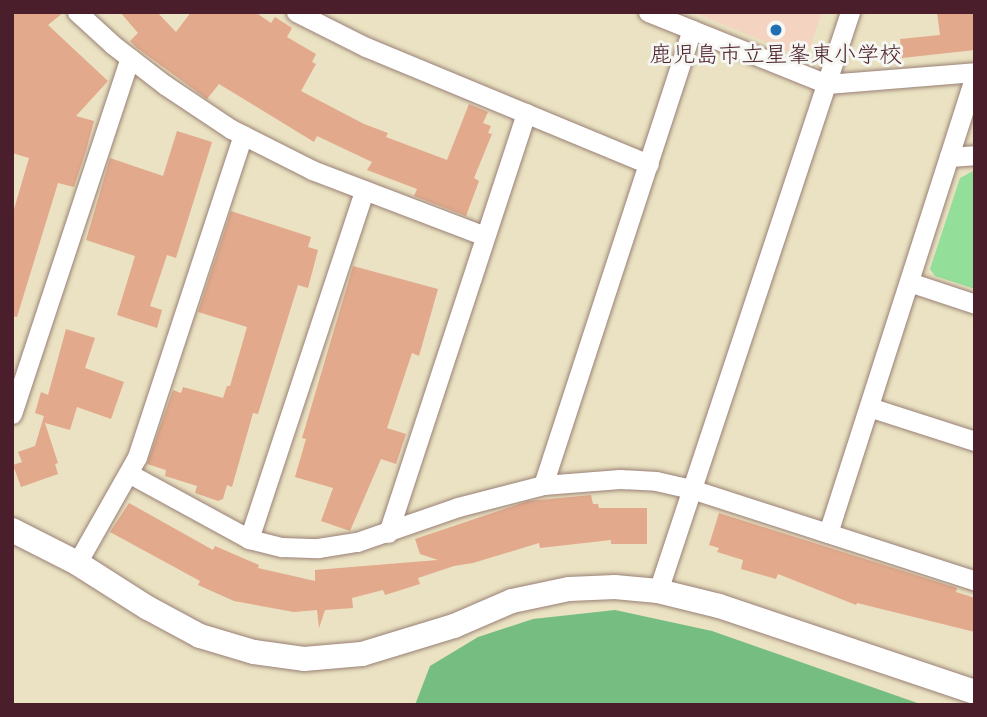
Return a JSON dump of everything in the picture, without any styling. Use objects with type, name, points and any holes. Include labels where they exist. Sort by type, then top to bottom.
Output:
[{"type":"street","points":[[77,12],[130,58],[195,106],[243,135],[363,191],[485,236]]},
{"type":"street","points":[[296,12],[366,47],[649,164]]},
{"type":"street","points":[[648,12],[827,84],[975,74],[828,533]]},
{"type":"street","points":[[658,591],[850,12]]},
{"type":"street","points":[[543,485],[692,30]]},
{"type":"street","points":[[12,414],[130,58]]},
{"type":"street","points":[[388,533],[526,113]]},
{"type":"street","points":[[77,563],[130,474],[243,135]]},
{"type":"street","points":[[949,157],[975,155]]},
{"type":"street","points":[[249,539],[363,191]]},
{"type":"street","points":[[909,282],[975,304]]},
{"type":"street","points":[[869,407],[975,441]]},
{"type":"street","points":[[130,474],[249,539],[282,547],[318,548],[388,533],[458,507],[543,485],[620,479],[656,481],[691,489],[975,581]]},
{"type":"street","points":[[12,530],[77,563],[148,608],[200,635],[254,652],[304,659],[362,654],[442,630],[512,601],[569,589],[615,587],[658,591],[719,607],[975,692]]},
{"type":"shaded area","name":"鹿児島市立星峯東小学校","points":[[693,12],[822,12],[810,47],[797,55]]},
{"type":"green space","points":[[975,170],[975,289],[935,276],[930,269],[960,178]]},
{"type":"green space","points":[[615,610],[712,631],[923,705],[415,705],[430,666],[478,637],[533,619]]},
{"type":"building","points":[[12,12],[64,12],[48,25],[108,81],[76,116],[94,121],[86,151],[74,187],[58,183],[17,317],[12,316],[12,216],[29,158],[12,153]]},
{"type":"building","points":[[120,12],[157,12],[176,32],[191,12],[255,12],[271,23],[275,17],[292,28],[287,37],[316,54],[312,62],[316,64],[301,91],[364,124],[388,133],[386,137],[447,160],[469,104],[488,112],[483,123],[491,126],[488,133],[492,134],[474,178],[479,181],[466,216],[414,196],[417,189],[367,170],[372,162],[317,136],[314,142],[219,84],[207,99],[130,41],[138,33]]},
{"type":"building","points":[[937,12],[975,12],[975,50],[902,58],[900,39],[940,35]]},
{"type":"building","points":[[177,131],[212,142],[176,258],[167,255],[150,306],[162,310],[157,328],[117,315],[135,256],[86,240],[110,158],[163,176]]},
{"type":"building","points":[[231,211],[311,237],[308,247],[318,250],[308,288],[298,285],[258,414],[253,413],[232,487],[227,485],[223,499],[218,501],[195,493],[197,486],[165,476],[166,470],[147,464],[173,390],[181,393],[183,387],[223,398],[227,386],[230,386],[247,327],[198,312]]},
{"type":"building","points":[[353,266],[438,289],[419,356],[412,353],[387,428],[406,434],[396,464],[381,459],[350,531],[321,521],[333,488],[295,477],[306,439],[302,438]]},
{"type":"building","points":[[66,329],[95,338],[85,368],[124,382],[111,419],[77,407],[70,430],[45,423],[58,463],[55,464],[58,474],[21,487],[13,465],[22,462],[18,452],[35,446],[44,416],[35,413],[41,392],[48,395]]},
{"type":"building","points":[[591,495],[593,504],[598,504],[599,508],[647,508],[647,544],[611,544],[611,540],[540,548],[539,543],[418,578],[420,584],[385,595],[383,590],[352,598],[353,608],[325,610],[319,628],[317,610],[294,612],[234,601],[198,585],[200,581],[110,532],[129,503],[213,550],[215,546],[259,565],[258,568],[315,581],[315,570],[438,560],[420,554],[415,539],[528,501]]},
{"type":"building","points":[[719,513],[957,588],[956,592],[975,598],[975,632],[857,603],[856,605],[778,574],[776,579],[741,569],[743,560],[717,552],[719,548],[709,545]]},
{"type":"place","name":"鹿児島市立星峯東小学校","points":[[776,30]]}]
